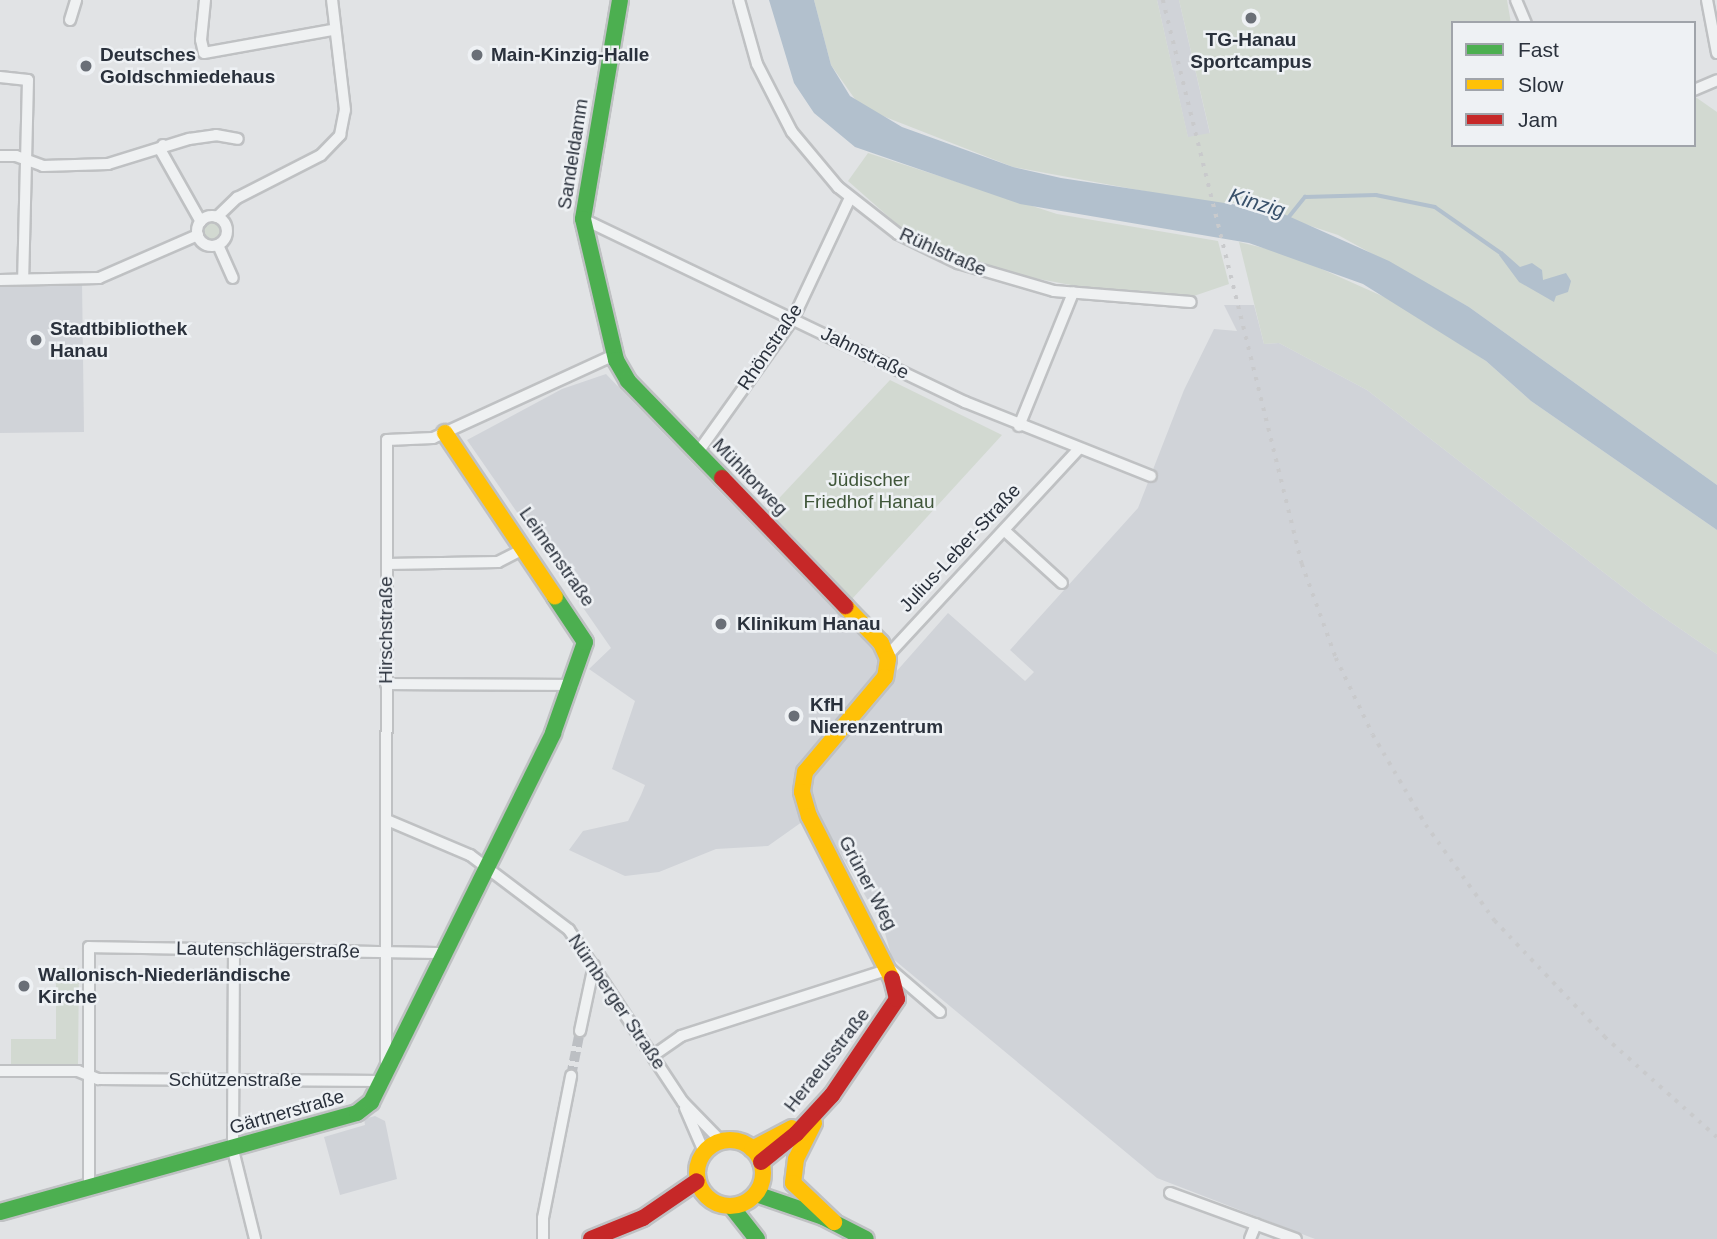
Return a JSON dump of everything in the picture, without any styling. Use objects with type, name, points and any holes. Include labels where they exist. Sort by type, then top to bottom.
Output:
[{"type":"street","points":[[70,20],[76,0]]},
{"type":"street","points":[[205,0],[201,40],[204,53],[332,30]]},
{"type":"street","points":[[201,222],[217,217],[237,198],[321,155],[340,135],[344,99],[332,30],[332,0]]},
{"type":"street","name":"Sandeldamm","points":[[614,355],[583,219],[620,0]]},
{"type":"street","name":"Rühlstraße","points":[[738,0],[757,64],[783,118],[810,157],[850,198],[898,234],[931,251],[993,275],[1073,293],[1191,302]]},
{"type":"street","points":[[1516,0],[1525,21]]},
{"type":"street","points":[[1707,0],[1717,53]]},
{"type":"street","points":[[0,77],[28,80],[23,279]]},
{"type":"street","points":[[1696,89],[1717,80]]},
{"type":"street","points":[[0,156],[43,166],[108,164],[162,146],[216,135],[238,139]]},
{"type":"street","points":[[162,146],[201,222],[198,235]]},
{"type":"street","name":"Rhönstraße","points":[[698,452],[793,319],[850,198]]},
{"type":"street","points":[[217,217],[227,231],[218,245]]},
{"type":"street","name":"Jahnstraße","points":[[583,219],[1019,426],[1151,475]]},
{"type":"street","points":[[198,235],[208,246],[218,245]]},
{"type":"street","points":[[0,280],[99,278],[198,235]]},
{"type":"street","points":[[218,245],[233,278]]},
{"type":"street","points":[[1019,426],[1073,293]]},
{"type":"street","points":[[445,433],[529,390],[614,355]]},
{"type":"street","name":"Mühltorweg","points":[[614,355],[628,381],[881,643],[887,656]]},
{"type":"street","name":"Hirschstraße","points":[[384,1077],[387,952],[387,440],[445,433]]},
{"type":"street","name":"Leimenstraße","points":[[445,433],[584,635],[573,685],[489,868]]},
{"type":"street","name":"Julius-Leber-Straße","points":[[809,817],[802,792],[805,772],[885,677],[887,656],[1079,449]]},
{"type":"street","points":[[1005,531],[1062,583]]},
{"type":"street","points":[[387,564],[498,562],[525,548]]},
{"type":"street","points":[[386,684],[573,685]]},
{"type":"street","name":"Grüner Weg","points":[[809,817],[890,969],[898,994],[892,1010]]},
{"type":"street","name":"Nürnberger Straße","points":[[387,820],[457,849],[489,868],[569,930],[683,1102],[721,1141]]},
{"type":"street","name":"Gärtnerstraße","points":[[0,1212],[89,1186],[233,1150],[358,1113],[371,1102],[489,868]]},
{"type":"street","name":"Lautenschlägerstraße","points":[[88,1076],[89,947],[447,953]]},
{"type":"street","points":[[234,950],[233,1150],[255,1239]]},
{"type":"street","points":[[580,1031],[594,965]]},
{"type":"street","points":[[654,1055],[681,1036],[890,969]]},
{"type":"street","name":"Grüner Weg","points":[[890,969],[940,1012]]},
{"type":"street","name":"Heraeusstraße","points":[[759,1161],[825,1102],[892,1010]]},
{"type":"street","name":"Schützenstraße","points":[[0,1071],[78,1071],[88,1076],[233,1079],[384,1077]]},
{"type":"street","points":[[88,1076],[89,1186]]},
{"type":"street","points":[[543,1239],[571,1076]]},
{"type":"street","points":[[683,1102],[704,1152]]},
{"type":"street","points":[[825,1102],[792,1173],[797,1190],[828,1219]]},
{"type":"street","points":[[706,1196],[697,1181],[697,1166],[704,1152],[721,1141],[735,1140],[759,1161],[771,1184],[866,1239]]},
{"type":"street","points":[[759,1161],[745,1201],[759,1239]]},
{"type":"street","points":[[643,1218],[697,1181]]},
{"type":"street","points":[[1170,1193],[1296,1239]]},
{"type":"street","points":[[591,1239],[706,1196],[745,1201],[828,1219]]},
{"type":"street","points":[[1250,1239],[1255,1224]]},
{"type":"shaded area","points":[[1157,0],[1179,0],[1210,134],[1188,138]]},
{"type":"shaded area","points":[[82,282],[84,432],[0,433],[0,283]]},
{"type":"shaded area","points":[[1224,305],[1254,305],[1264,344],[1279,343],[1367,390],[1650,608],[1717,654],[1717,1239],[1315,1239],[1157,1178],[892,958],[883,926],[816,812],[768,846],[716,849],[659,872],[625,876],[569,850],[583,831],[628,821],[641,795],[645,785],[612,769],[635,701],[589,669],[611,648],[467,440],[562,389],[606,374],[895,673],[948,613],[1025,681],[1034,672],[1010,650],[1138,508],[1184,390],[1214,329],[1237,331]]},
{"type":"shaded area","points":[[375,1116],[385,1121],[397,1179],[340,1195],[324,1137],[365,1125],[364,1119]]},
{"type":"green space","points":[[814,0],[1157,0],[1188,137],[1210,133],[1179,0],[1507,0],[1511,21],[1451,21],[1451,147],[1696,147],[1696,97],[1717,112],[1717,485],[1469,307],[1338,235],[1241,203],[1209,203],[1013,167],[870,111],[857,102],[831,65]]},
{"type":"green space","points":[[868,153],[1057,214],[1218,241],[1229,284],[1188,298],[1087,288],[1002,272],[944,252],[907,233],[848,181]]},
{"type":"green space","points":[[209,222],[217,222],[222,231],[220,238],[209,240],[204,235],[204,227]]},
{"type":"green space","points":[[1239,242],[1288,254],[1400,304],[1486,361],[1531,401],[1717,530],[1717,654],[1650,608],[1367,390],[1279,343],[1264,344]]},
{"type":"green space","name":"Jüdischer Friedhof Hanau","points":[[890,380],[1002,435],[852,599],[768,510]]},
{"type":"green space","points":[[56,968],[79,968],[78,1064],[11,1064],[11,1039],[56,1039]]},
{"type":"water","points":[[769,0],[814,0],[831,65],[850,96],[902,127],[1013,167],[1061,178],[1277,211],[1389,261],[1469,307],[1717,485],[1717,530],[1531,401],[1486,361],[1363,284],[1249,243],[1020,204],[855,147],[814,113],[794,83]]},
{"type":"water","points":[[1502,251],[1520,267],[1532,263],[1542,270],[1543,280],[1566,273],[1571,281],[1568,292],[1556,296],[1554,302],[1519,282],[1499,255]]},
{"type":"waterway","name":"Kinzig","points":[[1288,218],[1305,197],[1376,195],[1435,207],[1501,253]]},
{"type":"tunnel","points":[[571,1076],[580,1031]]},
{"type":"railway","points":[[1163,0],[1302,564],[1336,658],[1373,735],[1426,825],[1495,921],[1605,1037],[1717,1137]]},
{"type":"traffic: fast","points":[[620,0],[583,219],[616,360],[628,381],[722,478]]},
{"type":"traffic: fast","points":[[0,1212],[357,1113],[371,1102],[553,733],[585,642],[555,597]]},
{"type":"traffic: fast","points":[[756,1194],[823,1217],[866,1239]]},
{"type":"traffic: fast","points":[[731,1206],[757,1239]]},
{"type":"traffic: slow","points":[[445,433],[555,597]]},
{"type":"traffic: slow","points":[[845,606],[881,643],[888,659],[885,677],[805,772],[802,792],[809,816],[892,979]]},
{"type":"traffic: slow","points":[[814,1123],[796,1159],[793,1183],[834,1222]]},
{"type":"traffic: slow","points":[[752,1149],[792,1128]]},
{"type":"traffic: slow","points":[[736,1140],[754,1149],[761,1160],[763,1173],[761,1186],[754,1197],[743,1204],[724,1206],[706,1197],[699,1186],[697,1167],[706,1149],[717,1142],[736,1140]]},
{"type":"traffic: jam","points":[[722,478],[845,606]]},
{"type":"traffic: jam","points":[[761,1162],[796,1134],[832,1095],[897,999],[892,979]]},
{"type":"traffic: jam","points":[[591,1239],[643,1218],[697,1181]]},
{"type":"place","name":"TG-Hanau Sportcampus","points":[[1251,18]]},
{"type":"place","name":"Main-Kinzig-Halle","points":[[477,55]]},
{"type":"place","name":"Deutsches Goldschmiedehaus","points":[[86,66]]},
{"type":"place","name":"Stadtbibliothek Hanau","points":[[36,340]]},
{"type":"place","name":"Klinikum Hanau","points":[[721,624]]},
{"type":"place","name":"KfH Nierenzentrum","points":[[794,716]]},
{"type":"place","name":"Wallonisch-Niederländische Kirche","points":[[24,986]]}]
